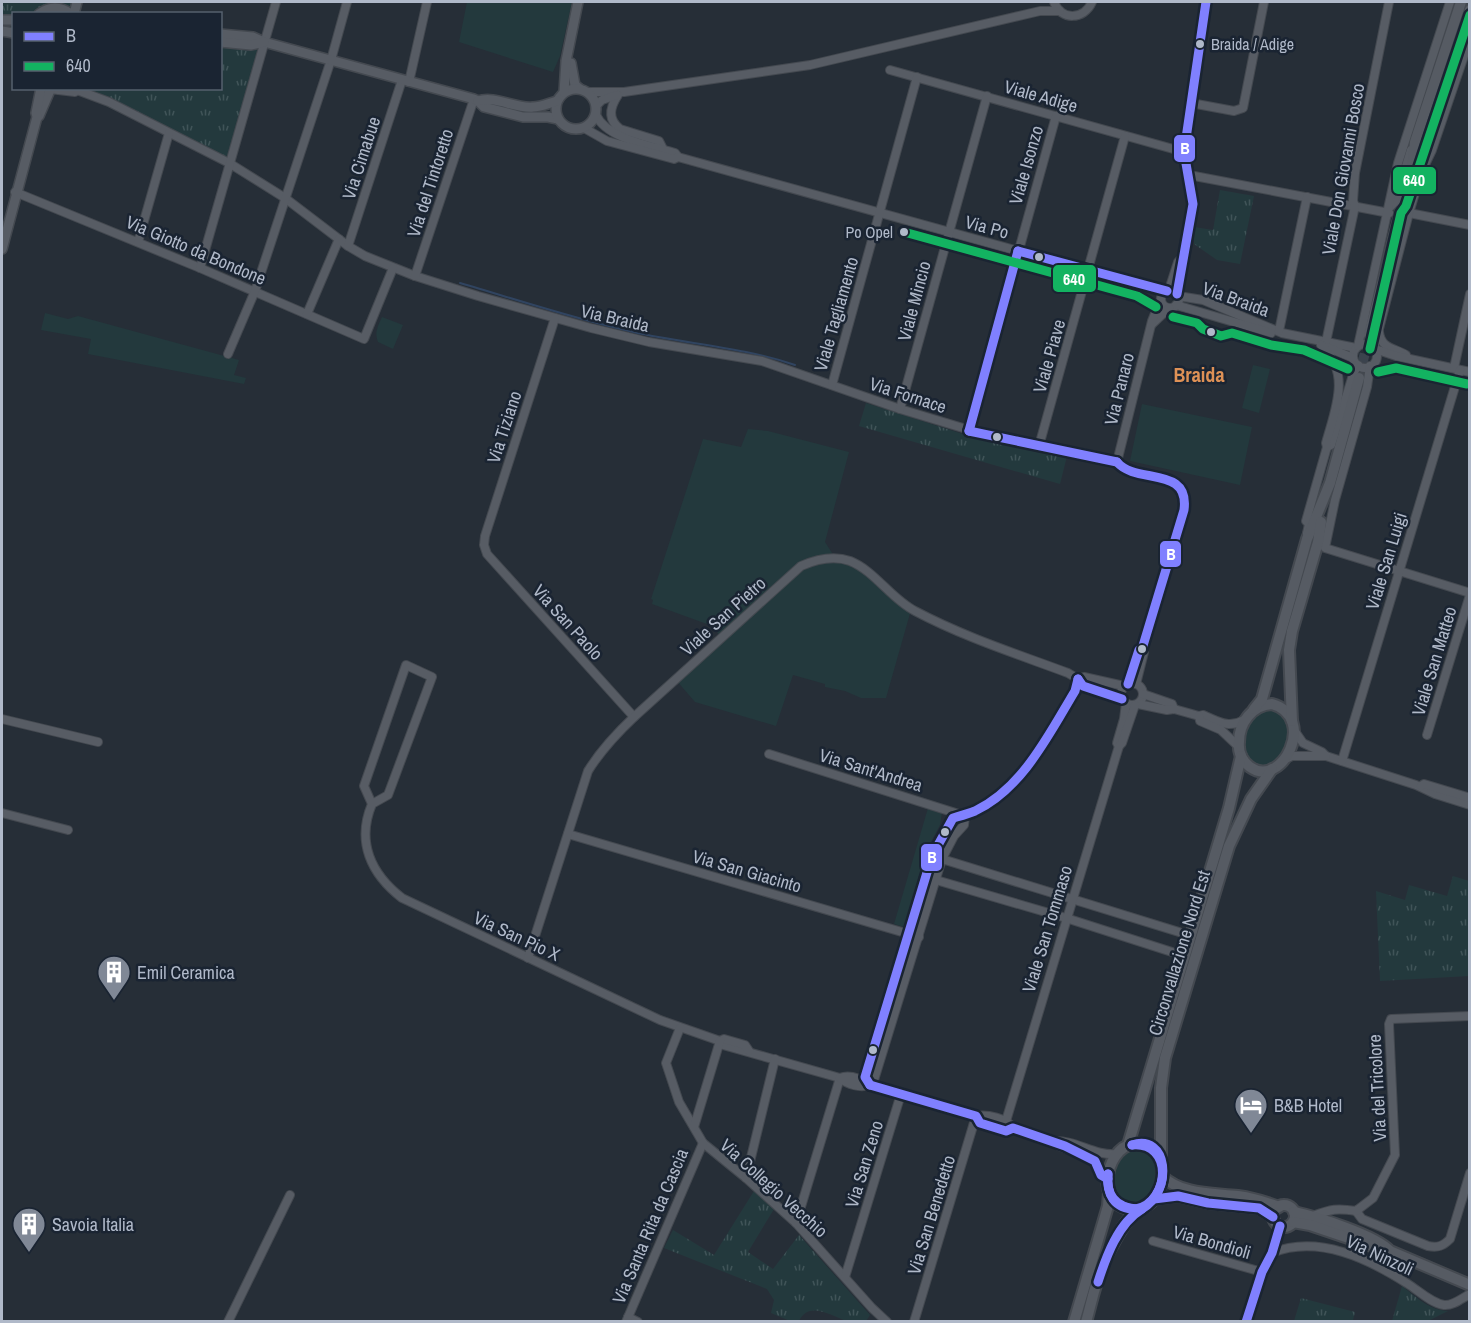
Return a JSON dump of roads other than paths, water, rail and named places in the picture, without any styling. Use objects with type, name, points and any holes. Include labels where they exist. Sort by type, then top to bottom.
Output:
[{"type":"main road","points":[[1417,171],[1415,142],[1461,2]]},
{"type":"main road","points":[[1374,333],[1394,234],[1426,146],[1470,9]]},
{"type":"main road","points":[[1317,543],[1262,699],[1246,719],[1239,738],[1240,751],[1252,768],[1262,771],[1272,769],[1286,759],[1294,738],[1289,650],[1292,631],[1317,543],[1330,483],[1359,378]]},
{"type":"main road","points":[[1254,709],[1265,705],[1279,706],[1289,715],[1293,725]]},
{"type":"main road","name":"Circonvallazione Nord Est","points":[[1128,1145],[1229,807],[1240,751]]},
{"type":"main road","name":"Circonvallazione Nord Est","points":[[1154,1199],[1162,1176],[1161,1088],[1165,1058],[1229,846],[1251,799],[1272,769]]},
{"type":"main road","points":[[1074,1322],[1108,1206],[1108,1179],[1112,1163],[1117,1154],[1128,1145],[1142,1143],[1154,1149],[1161,1159]]},
{"type":"main road","points":[[1162,1176],[1167,1181],[1189,1190],[1256,1199],[1277,1216],[1285,1227],[1293,1217],[1313,1216],[1385,1245],[1390,1251]]},
{"type":"main road","points":[[1109,1192],[1112,1200],[1118,1205],[1128,1209],[1142,1209]]},
{"type":"main road","points":[[1086,1322],[1105,1261],[1122,1230],[1133,1215],[1154,1199],[1178,1196],[1208,1203],[1260,1208],[1277,1216]]},
{"type":"main road","points":[[1277,1216],[1288,1206],[1293,1217],[1310,1225],[1390,1251],[1466,1284]]},
{"type":"street","points":[[201,268],[276,2]]},
{"type":"street","points":[[228,354],[255,291],[347,2]]},
{"type":"street","name":"Via Cimabue","points":[[348,246],[406,81],[427,2]]},
{"type":"street","points":[[578,2],[566,61],[564,92],[557,101],[555,110],[558,119],[566,128],[578,130],[593,120],[602,100],[621,94],[810,65],[1040,11],[1060,11]]},
{"type":"street","points":[[1040,11],[1052,2],[1060,11],[1077,16],[1088,10],[1092,2]]},
{"type":"street","points":[[1191,103],[1234,111],[1243,108],[1264,2]]},
{"type":"street","name":"Viale Don Giovanni Bosco","points":[[1324,344],[1355,206],[1353,201],[1355,173],[1389,2]]},
{"type":"street","points":[[1327,447],[1331,446],[1354,372],[1357,347],[1398,163],[1450,2]]},
{"type":"street","name":"Via Braida","points":[[1206,3],[1184,152],[1193,204],[1183,257],[1178,262],[1169,295],[1173,307],[1273,333],[1280,332]]},
{"type":"street","points":[[43,12],[63,5]]},
{"type":"street","points":[[222,34],[253,37],[264,42],[476,100],[484,107],[523,117],[558,119]]},
{"type":"street","points":[[572,37],[572,76],[575,85],[591,96],[607,129],[617,135],[675,153],[678,157],[674,159],[607,141],[584,128]]},
{"type":"street","points":[[1317,543],[1335,500],[1357,427],[1370,366],[1376,360],[1374,333],[1409,213],[1417,171],[1432,150],[1466,63],[1470,38]]},
{"type":"street","points":[[222,42],[251,45],[264,42]]},
{"type":"street","name":"Viale Adige","points":[[890,70],[1184,152]]},
{"type":"street","name":"Viale Tagliamento","points":[[832,385],[917,77]]},
{"type":"street","points":[[564,92],[574,89],[621,94]]},
{"type":"street","points":[[2,249],[15,192],[37,117],[41,90]]},
{"type":"street","points":[[37,117],[41,114],[50,90]]},
{"type":"street","name":"Via Braida","points":[[58,90],[75,92],[76,90]]},
{"type":"street","name":"Via Braida","points":[[79,90],[109,102],[229,163],[285,198],[348,246],[393,268],[555,318],[649,342],[762,361],[832,385]]},
{"type":"street","points":[[621,94],[611,111],[611,118],[615,125],[620,129],[659,141],[663,149]]},
{"type":"street","name":"Viale Mincio","points":[[900,409],[987,96]]},
{"type":"street","points":[[476,100],[486,98],[518,106],[533,107],[557,101]]},
{"type":"street","name":"Via del Tintoretto","points":[[415,276],[476,100]]},
{"type":"street","name":"Viale Isonzo","points":[[969,430],[1056,116]]},
{"type":"street","points":[[138,242],[169,133]]},
{"type":"street","name":"Viale Piave","points":[[1039,446],[1125,136]]},
{"type":"street","points":[[1389,210],[1395,202],[1413,142],[1415,142]]},
{"type":"street","name":"Via Po","points":[[678,157],[1088,270],[1169,295]]},
{"type":"street","points":[[1189,175],[1355,206],[1389,210]]},
{"type":"street","name":"Via Giotto da Bondone","points":[[15,192],[201,268],[364,339],[393,268]]},
{"type":"street","points":[[1280,332],[1307,197]]},
{"type":"street","points":[[1409,213],[1470,225]]},
{"type":"street","points":[[307,314],[339,239]]},
{"type":"street","name":"Viale San Luigi","points":[[1342,761],[1457,369],[1470,294]]},
{"type":"street","points":[[1169,295],[1163,304],[1173,307]]},
{"type":"street","name":"Via Braida","points":[[1169,295],[1203,300],[1280,332],[1324,344],[1357,347],[1366,344],[1396,356],[1470,372]]},
{"type":"street","name":"Via Panaro","points":[[1117,462],[1152,321],[1169,295]]},
{"type":"street","points":[[1152,324],[1173,307]]},
{"type":"street","name":"Via Tiziano","points":[[484,545],[555,318]]},
{"type":"street","name":"Via Braida","points":[[1374,333],[1384,344],[1405,353],[1409,359]]},
{"type":"street","points":[[1324,344],[1335,362],[1340,392],[1306,521],[1317,543],[1398,572],[1470,594]]},
{"type":"street","name":"Via Braida","points":[[1324,344],[1363,367],[1370,366]]},
{"type":"street","name":"Via Braida","points":[[1376,360],[1396,356]]},
{"type":"street","name":"Via Fornace","points":[[832,385],[900,409],[996,438],[1086,454],[1117,462],[1128,471],[1173,482],[1184,492],[1184,510],[1142,649],[1144,652],[1129,684]]},
{"type":"street","name":"Via San Paolo","points":[[484,545],[487,554],[634,717]]},
{"type":"street","name":"Viale San Pietro","points":[[528,958],[588,771],[610,740],[801,566],[830,557],[848,560],[860,566],[914,611],[992,645],[1068,673],[1078,679],[1083,686],[1124,701]]},
{"type":"street","name":"Viale San Matteo","points":[[1427,735],[1470,594]]},
{"type":"street","name":"Via San Pio X","points":[[372,804],[364,786],[406,665],[432,677],[388,795],[372,804],[367,815],[365,836],[369,856],[377,874],[387,887],[402,898],[680,1028],[720,1041],[724,1039],[745,1045],[749,1051],[840,1078],[846,1076],[864,1080],[901,1094],[976,1116],[984,1115],[1006,1121],[1013,1128],[1054,1141],[1064,1141],[1104,1155],[1117,1154]]},
{"type":"street","name":"Viale San Pietro","points":[[1078,679],[1084,677],[1129,684]]},
{"type":"street","points":[[965,816],[964,825],[954,836],[942,859],[874,1080],[870,1084],[865,1077],[932,856],[953,818],[972,813],[999,795],[1023,771],[1075,691],[1078,679]]},
{"type":"street","points":[[1137,704],[1143,694],[1142,688],[1129,684],[1121,692],[1124,701],[1137,704],[1167,710],[1174,709],[1199,717],[1203,715],[1233,726],[1246,719]]},
{"type":"street","points":[[1143,694],[1172,704],[1174,709]]},
{"type":"street","name":"Viale San Tommaso","points":[[1119,746],[1124,719],[1124,701]]},
{"type":"street","name":"Viale San Tommaso","points":[[1006,1121],[1119,746],[1137,704]]},
{"type":"street","points":[[1199,717],[1200,721],[1221,730],[1240,751]]},
{"type":"street","points":[[2,719],[98,742]]},
{"type":"street","points":[[1293,725],[1303,743],[1326,756]]},
{"type":"street","name":"Via Sant'Andrea","points":[[769,754],[965,816]]},
{"type":"street","points":[[1286,759],[1292,756],[1326,756],[1421,786],[1435,794],[1468,802]]},
{"type":"street","points":[[2,813],[68,830]]},
{"type":"street","name":"Via San Giacinto","points":[[568,834],[919,937]]},
{"type":"street","points":[[942,859],[1179,932]]},
{"type":"street","points":[[936,880],[1172,952]]},
{"type":"street","name":"Via del Tricolore","points":[[1356,1211],[1373,1198],[1395,1155],[1389,1024],[1391,1019],[1470,1016]]},
{"type":"street","name":"Via Collegio Vecchio","points":[[680,1028],[666,1063],[679,1102],[703,1143],[796,1223],[887,1322]]},
{"type":"street","points":[[694,1127],[720,1041]]},
{"type":"street","points":[[746,1178],[775,1059]]},
{"type":"street","points":[[796,1223],[840,1078]]},
{"type":"street","name":"Via San Zeno","points":[[845,1277],[901,1094]]},
{"type":"street","name":"Via San Pio X","points":[[976,1116],[980,1123],[1006,1131],[1013,1128]]},
{"type":"street","name":"Via San Benedetto","points":[[914,1322],[976,1116]]},
{"type":"street","name":"Via San Pio X","points":[[1054,1141],[1059,1146],[1095,1161],[1101,1175],[1108,1179]]},
{"type":"street","name":"Via Santa Rita da Cascia","points":[[627,1319],[703,1143]]},
{"type":"street","points":[[1313,1216],[1340,1208],[1356,1211],[1362,1219],[1428,1246],[1444,1245],[1450,1239],[1470,1173]]},
{"type":"street","points":[[228,1322],[290,1195]]},
{"type":"street","points":[[1340,1226],[1338,1215],[1347,1210]]},
{"type":"street","name":"Via Bondioli","points":[[1246,1322],[1262,1272],[1272,1253],[1277,1216]]},
{"type":"street","name":"Via Bondioli","points":[[1154,1241],[1262,1272]]},
{"type":"street","name":"Via Ninzoli","points":[[1272,1253],[1283,1248],[1301,1245],[1339,1251],[1375,1265],[1443,1305],[1450,1305],[1470,1294]]},
{"type":"street","points":[[627,1319],[638,1322]]},
{"type":"waterway","points":[[460,283],[611,327],[755,354],[795,365]]},
{"type":"tunnel","points":[[1359,378],[1369,335]]},
{"type":"place","name":"Braida / Adige","points":[[1200,44]]},
{"type":"place","name":"Po Opel","points":[[904,232]]},
{"type":"place","name":"Emil Ceramica","points":[[114,1001]]},
{"type":"place","name":"B&B Hotel","points":[[1251,1134]]},
{"type":"place","name":"Savoia Italia","points":[[29,1253]]},
{"type":"district","name":"Braida","points":[[1199,374]]}]
